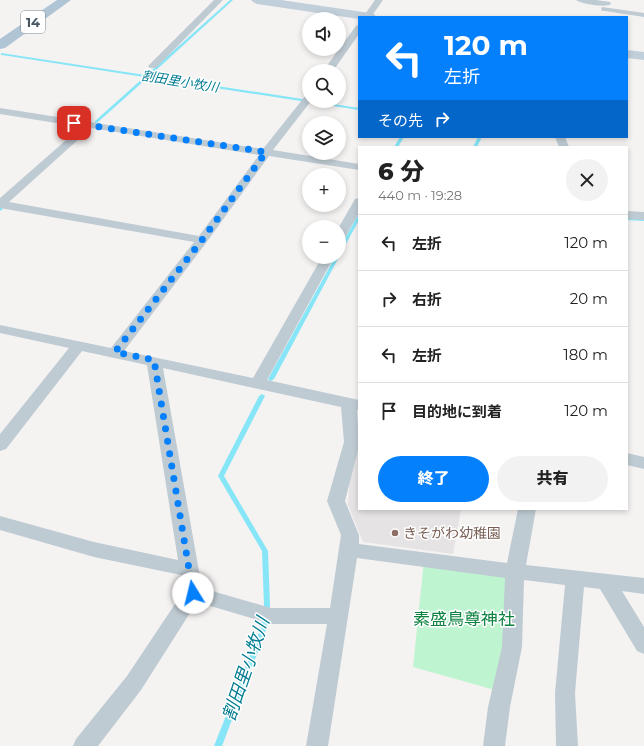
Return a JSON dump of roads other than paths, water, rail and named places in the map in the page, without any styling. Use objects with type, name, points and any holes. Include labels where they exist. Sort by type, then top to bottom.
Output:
[{"type":"main road","name":"14","points":[[0,45],[65,0]]},
{"type":"main road","points":[[257,0],[361,16]]},
{"type":"main road","points":[[628,54],[644,56]]},
{"type":"street","points":[[153,66],[220,0]]},
{"type":"street","points":[[368,16],[379,0]]},
{"type":"street","points":[[580,0],[606,8],[644,15]]},
{"type":"street","points":[[333,64],[358,29]]},
{"type":"street","points":[[115,352],[202,240],[302,105]]},
{"type":"street","points":[[0,111],[358,167]]},
{"type":"street","points":[[0,204],[89,125]]},
{"type":"street","points":[[0,204],[202,240]]},
{"type":"street","points":[[346,225],[358,204]]},
{"type":"street","points":[[628,215],[644,216]]},
{"type":"street","points":[[258,383],[324,264]]},
{"type":"street","points":[[0,329],[68,344],[154,360],[354,404],[352,442],[336,501],[350,535],[349,550],[317,746]]},
{"type":"street","points":[[0,445],[79,345]]},
{"type":"street","points":[[84,746],[134,683],[193,593],[154,360]]},
{"type":"street","points":[[628,459],[644,463]]},
{"type":"street","points":[[494,746],[499,707],[512,647],[515,572],[527,510]]},
{"type":"street","points":[[0,523],[57,541],[146,562],[189,569]]},
{"type":"street","points":[[349,550],[515,572],[644,586]]},
{"type":"street","points":[[567,746],[565,693],[575,578]]},
{"type":"street","points":[[606,582],[644,645]]},
{"type":"street","points":[[193,593],[266,615],[339,616]]},
{"type":"waterway","points":[[153,71],[232,0]]},
{"type":"waterway","name":"割田里小牧川","points":[[2,54],[358,109]]},
{"type":"waterway","points":[[96,122],[143,80]]},
{"type":"waterway","name":"割田里小牧川","points":[[397,146],[401,138]]},
{"type":"waterway","points":[[476,146],[480,138]]},
{"type":"waterway","name":"割田里小牧川","points":[[346,240],[358,218]]},
{"type":"waterway","points":[[628,219],[644,220]]},
{"type":"waterway","name":"割田里小牧川","points":[[271,379],[333,264]]},
{"type":"waterway","name":"割田里小牧川","points":[[218,746],[263,630],[267,605],[265,551],[221,476],[262,396]]},
{"type":"place","name":"きそがわ幼稚園","points":[[395,533]]},
{"type":"park label","name":"素盛鳥尊神社","points":[[464,619]]}]
